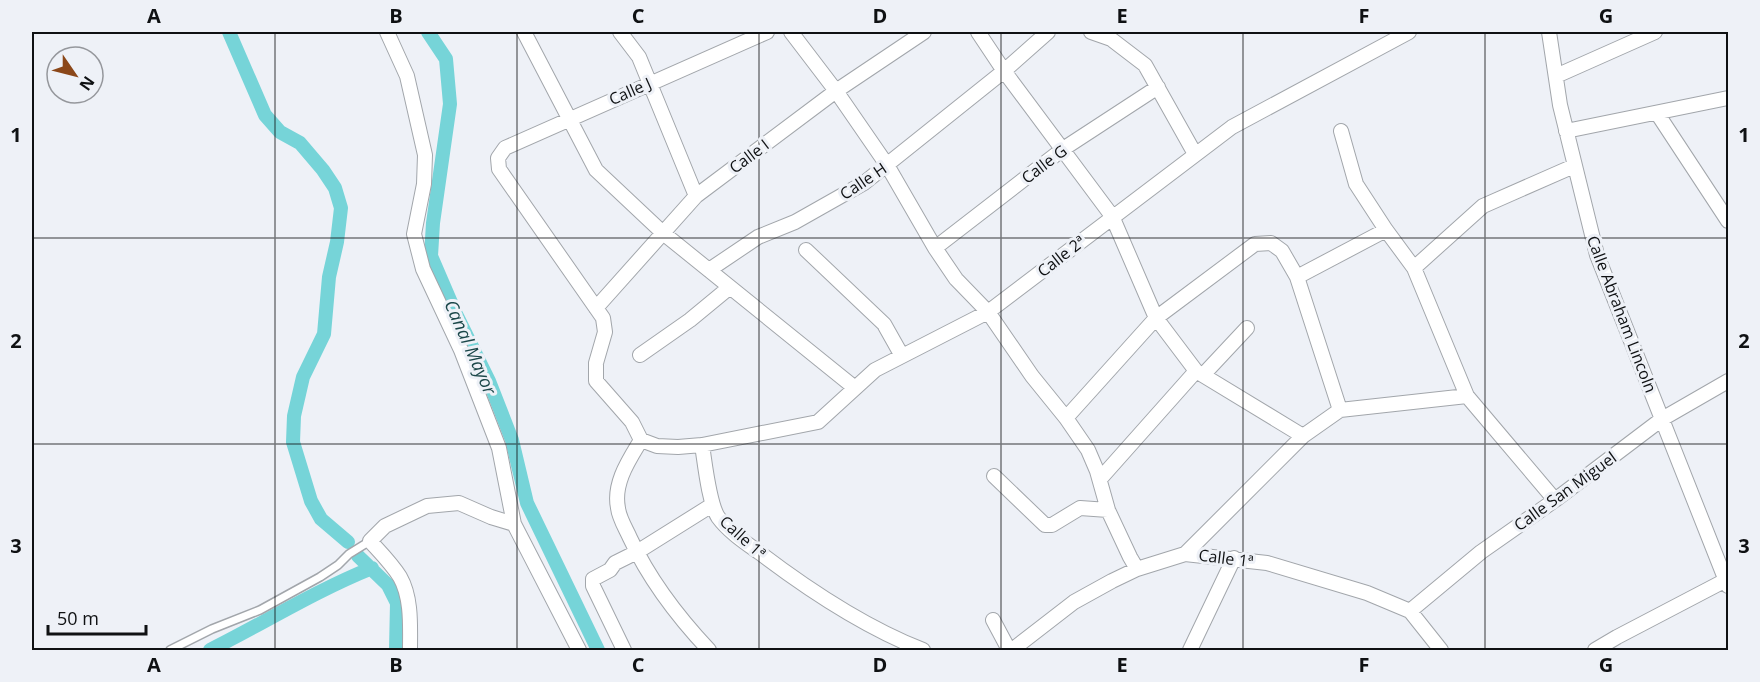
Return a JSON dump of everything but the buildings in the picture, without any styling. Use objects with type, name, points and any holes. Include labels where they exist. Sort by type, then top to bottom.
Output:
[{"type":"street","points":[[387,32],[407,76],[425,155],[424,184],[414,234],[423,269],[461,350],[499,448],[514,524],[579,651]]},
{"type":"street","points":[[524,32],[596,170],[663,233],[855,388]]},
{"type":"street","points":[[620,32],[639,57],[696,196]]},
{"type":"street","name":"Calle J","points":[[596,308],[499,169],[498,158],[505,148],[649,82],[767,32]]},
{"type":"street","points":[[791,32],[836,91],[887,165],[935,248],[956,279],[988,312],[1032,376],[1088,450],[1100,479],[1108,510],[1137,569]]},
{"type":"street","name":"Calle I","points":[[596,308],[696,196],[836,91],[924,32]]},
{"type":"street","points":[[978,32],[1004,71],[1112,216],[1156,318],[1199,373],[1304,436]]},
{"type":"street","name":"Calle H","points":[[709,270],[758,237],[795,222],[864,183],[1004,71],[1048,32]]},
{"type":"street","points":[[1091,32],[1116,35],[1146,65],[1195,154]]},
{"type":"street","name":"Calle 2ª","points":[[641,440],[657,446],[702,445],[818,422],[875,370],[988,312],[1232,127],[1409,32]]},
{"type":"street","name":"Calle Abraham Lincoln","points":[[1549,32],[1566,131],[1596,255],[1727,583]]},
{"type":"street","points":[[1556,76],[1655,32]]},
{"type":"street","name":"Calle G","points":[[935,248],[1063,149],[1158,87]]},
{"type":"street","points":[[1566,131],[1728,98]]},
{"type":"street","points":[[1658,113],[1728,221]]},
{"type":"street","points":[[1341,131],[1356,184],[1414,268],[1467,396],[1555,500]]},
{"type":"street","points":[[1414,268],[1483,206],[1574,165]]},
{"type":"street","points":[[1297,277],[1386,230]]},
{"type":"street","points":[[1066,418],[1156,318],[1255,244],[1271,243],[1282,251],[1297,277],[1340,410]]},
{"type":"street","points":[[806,250],[884,324],[902,356]]},
{"type":"street","points":[[640,355],[690,320],[730,287]]},
{"type":"street","points":[[596,308],[603,318],[605,332],[596,363],[596,381],[632,422],[641,440],[624,469],[618,491],[618,508],[636,552],[679,619],[709,651]]},
{"type":"street","points":[[1100,479],[1199,373],[1247,328]]},
{"type":"street","name":"Calle San Miguel","points":[[1410,611],[1481,552],[1555,500],[1662,419],[1728,381]]},
{"type":"street","points":[[1185,554],[1304,436],[1340,410],[1467,396]]},
{"type":"street","name":"Calle 1ª","points":[[702,445],[712,505],[719,518],[736,535],[792,577],[881,632],[923,651]]},
{"type":"street","points":[[994,476],[1045,525],[1052,525],[1080,508],[1108,510]]},
{"type":"street","points":[[410,651],[410,620],[401,578],[370,541],[385,526],[426,506],[459,503],[514,524]]},
{"type":"street","points":[[624,651],[593,586],[593,579],[610,570],[615,563],[712,505]]},
{"type":"street","name":"Calle 1ª","points":[[1011,651],[1074,602],[1137,569],[1185,554],[1234,558],[1278,566],[1367,593],[1410,611]]},
{"type":"street","points":[[1190,651],[1234,558]]},
{"type":"street","points":[[1595,651],[1617,637],[1727,583]]},
{"type":"street","points":[[1410,611],[1440,651]]},
{"type":"street","points":[[993,620],[1011,651]]},
{"type":"lane","points":[[170,651],[212,629],[260,610],[320,578],[349,554],[370,541]]},
{"type":"waterway","points":[[229,32],[265,115],[280,132],[300,143],[323,170],[335,188],[341,208],[337,242],[329,277],[324,334],[303,377],[294,416],[293,442],[311,501],[321,519],[348,542]]},
{"type":"waterway","name":"Canal Mayor","points":[[428,32],[446,59],[450,104],[433,223],[431,256],[489,381],[512,440],[527,503],[598,650]]},
{"type":"waterway","points":[[358,556],[388,585],[397,603],[396,650]]},
{"type":"waterway","points":[[210,650],[310,597],[372,568]]}]
